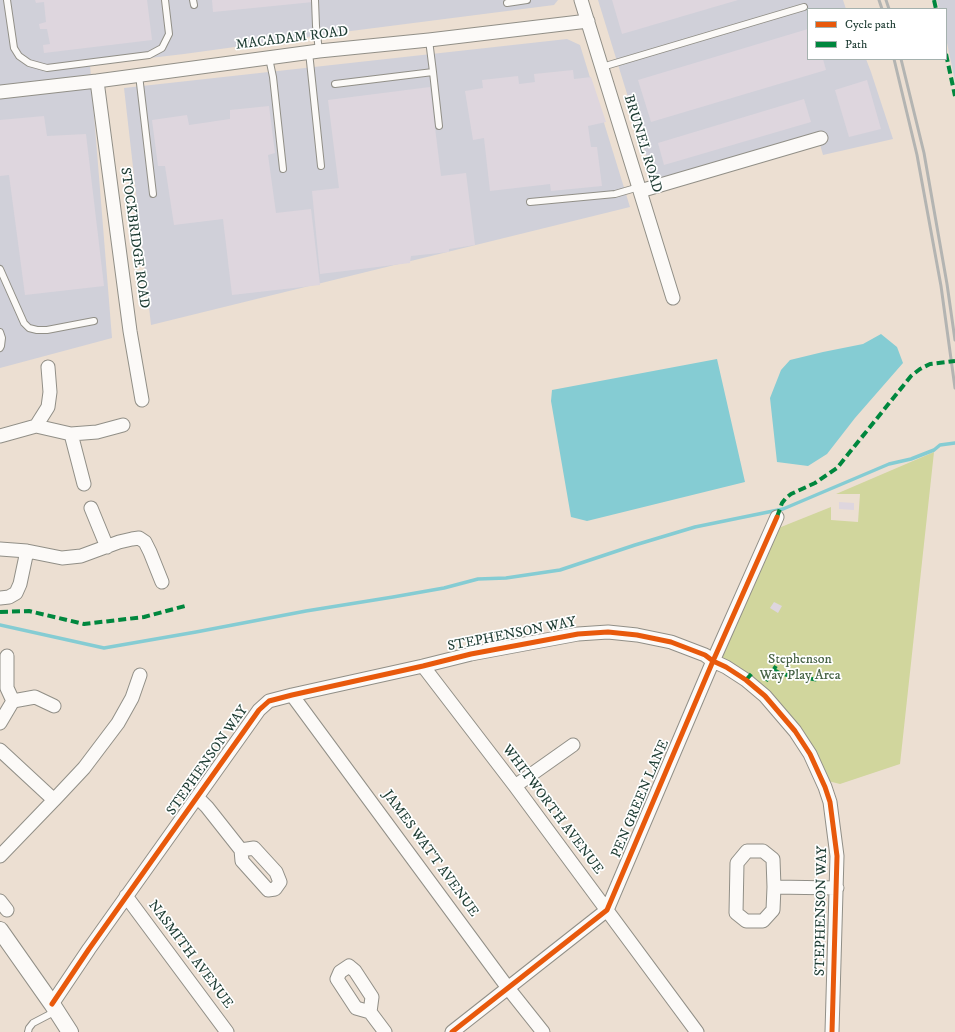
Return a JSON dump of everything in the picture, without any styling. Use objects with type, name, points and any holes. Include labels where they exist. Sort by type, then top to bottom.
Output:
[{"type":"street","name":"BRUNEL ROAD","points":[[581,0],[673,298]]},
{"type":"street","name":"MACADAM ROAD","points":[[0,92],[96,81],[314,52],[429,40],[588,20]]},
{"type":"street","name":"STOCKBRIDGE ROAD","points":[[96,81],[130,332],[142,400]]},
{"type":"street","points":[[639,189],[821,138]]},
{"type":"street","points":[[36,426],[48,407],[50,392],[48,367]]},
{"type":"street","points":[[0,436],[36,426],[72,434],[97,432],[123,425]]},
{"type":"street","points":[[72,434],[84,484]]},
{"type":"street","points":[[91,508],[107,547]]},
{"type":"street","name":"PEN GREEN LANE","points":[[452,1032],[607,910],[777,517]]},
{"type":"street","points":[[0,549],[27,551],[62,558],[81,556],[119,542],[139,538],[145,542],[162,582]]},
{"type":"street","points":[[0,598],[9,597],[16,593],[20,584],[27,551]]},
{"type":"street","name":"STEPHENSON WAY","points":[[54,1007],[89,949],[126,896],[259,710],[268,701],[471,654],[578,634],[608,632],[637,635],[671,642],[705,656],[713,662],[726,667],[746,680],[765,696],[795,731],[810,754],[830,802],[837,856],[832,1032]]},
{"type":"street","points":[[7,656],[7,688],[13,701]]},
{"type":"street","name":"WHITWORTH AVENUE","points":[[423,666],[515,786],[697,1032]]},
{"type":"street","points":[[0,856],[84,768],[118,723],[132,698],[140,675]]},
{"type":"street","name":"JAMES WATT AVENUE","points":[[292,695],[508,988],[543,1032]]},
{"type":"street","points":[[13,701],[35,697],[54,706]]},
{"type":"street","points":[[0,724],[13,701]]},
{"type":"street","points":[[515,786],[573,745]]},
{"type":"street","points":[[0,750],[54,800]]},
{"type":"street","points":[[197,797],[207,807],[241,850]]},
{"type":"street","points":[[763,850],[774,859],[774,887],[773,910],[763,921],[746,921],[736,913],[737,863],[747,851],[763,850]]},
{"type":"street","points":[[774,887],[837,888]]},
{"type":"street","name":"NASMITH AVENUE","points":[[126,896],[228,1032]]},
{"type":"street","points":[[0,930],[70,1032]]},
{"type":"street","points":[[370,1012],[385,1032]]},
{"type":"lane","points":[[7,0],[14,48],[19,56],[29,63],[47,68],[149,55],[162,48],[169,34],[164,0]]},
{"type":"lane","points":[[315,0],[316,26],[314,52],[321,166]]},
{"type":"lane","points":[[507,3],[527,0]]},
{"type":"lane","points":[[602,67],[804,7]]},
{"type":"lane","points":[[429,40],[439,126]]},
{"type":"lane","points":[[268,58],[273,77],[283,170]]},
{"type":"lane","points":[[335,84],[433,72]]},
{"type":"lane","points":[[139,75],[154,194]]},
{"type":"lane","points":[[530,202],[615,194],[639,189]]},
{"type":"lane","points":[[0,269],[24,323],[30,328],[47,330],[94,321]]},
{"type":"lane","points":[[0,332],[2,338],[0,348]]},
{"type":"lane","points":[[28,1032],[33,1023],[54,1007]]},
{"type":"shaded area","points":[[0,0],[558,0],[554,5],[90,65],[112,338],[0,368]]},
{"type":"shaded area","points":[[598,0],[843,0],[846,8],[807,8],[807,60],[866,60],[893,139],[823,155],[817,134],[654,181]]},
{"type":"shaded area","points":[[937,0],[955,0],[955,81],[947,43],[947,8],[939,8]]},
{"type":"shaded area","points":[[567,39],[580,45],[630,207],[151,325],[124,88]]},
{"type":"green space","name":"Stephenson Way Play Area","points":[[934,452],[900,764],[840,784],[828,781],[800,727],[713,661],[776,529],[831,507],[831,520],[858,522],[860,494],[836,494]]},
{"type":"water","points":[[881,334],[897,347],[903,363],[855,418],[827,454],[808,466],[777,462],[770,398],[781,370],[790,360],[863,344]]},
{"type":"water","points":[[717,359],[745,482],[587,521],[571,517],[551,401],[552,390]]},
{"type":"building","points":[[35,0],[147,0],[152,40],[44,53],[43,45],[50,44],[47,29],[40,29],[39,24],[46,22],[44,2],[36,3]]},
{"type":"building","points":[[212,0],[313,0],[313,2],[213,12]]},
{"type":"building","points":[[612,0],[738,0],[622,34]]},
{"type":"building","points":[[807,29],[807,60],[823,60],[826,70],[651,122],[638,80]]},
{"type":"building","points":[[573,70],[574,79],[591,77],[606,122],[588,126],[591,147],[597,147],[602,186],[551,191],[550,184],[490,191],[484,138],[473,140],[465,91],[483,88],[482,80],[518,76],[519,84],[535,82],[534,74]]},
{"type":"building","points":[[867,80],[881,129],[849,137],[835,90]]},
{"type":"building","points":[[430,87],[441,176],[466,173],[475,245],[449,249],[449,252],[411,256],[410,263],[320,274],[312,191],[339,188],[328,100]]},
{"type":"building","points":[[804,99],[811,122],[664,165],[658,143]]},
{"type":"building","points":[[269,106],[275,153],[268,155],[276,213],[311,209],[320,285],[232,295],[223,219],[174,225],[165,166],[158,166],[152,120],[187,115],[189,125],[230,119],[230,110]]},
{"type":"building","points":[[44,116],[47,136],[86,134],[104,286],[25,295],[9,175],[0,176],[0,120]]},
{"type":"building","points":[[839,502],[854,503],[854,510],[839,509]]},
{"type":"building","points":[[774,602],[782,606],[778,613],[770,608]]},
{"type":"waterway","points":[[0,625],[104,648],[306,611],[444,588],[478,579],[506,578],[560,570],[695,527],[783,509],[889,464],[911,459],[934,450],[940,445],[955,443]]},
{"type":"railway","points":[[879,0],[882,8]]},
{"type":"railway","points":[[886,0],[889,8]]},
{"type":"railway","points":[[894,60],[917,155],[941,286],[955,388]]},
{"type":"railway","points":[[901,60],[924,153],[947,284],[955,340]]},
{"type":"marked path","points":[[934,0],[936,8]]},
{"type":"marked path","points":[[947,59],[955,96]]},
{"type":"marked path","points":[[777,517],[782,503],[786,498],[791,494],[815,483],[837,468],[911,376],[930,364],[955,361]]},
{"type":"marked path","points":[[0,612],[29,611],[84,624],[144,617],[185,606]]},
{"type":"marked path","points":[[766,681],[776,666]]},
{"type":"marked path","points":[[774,670],[781,674],[819,680]]},
{"type":"marked path","points":[[746,680],[754,671]]},
{"type":"cycle path","points":[[452,1032],[607,910],[713,661],[777,517]]},
{"type":"cycle path","points":[[52,1004],[89,949],[259,710],[269,701],[471,654],[578,634],[608,632],[637,635],[671,642],[705,655],[713,661],[726,667],[746,680],[765,696],[795,731],[810,754],[830,802],[837,856],[832,1032]]}]
